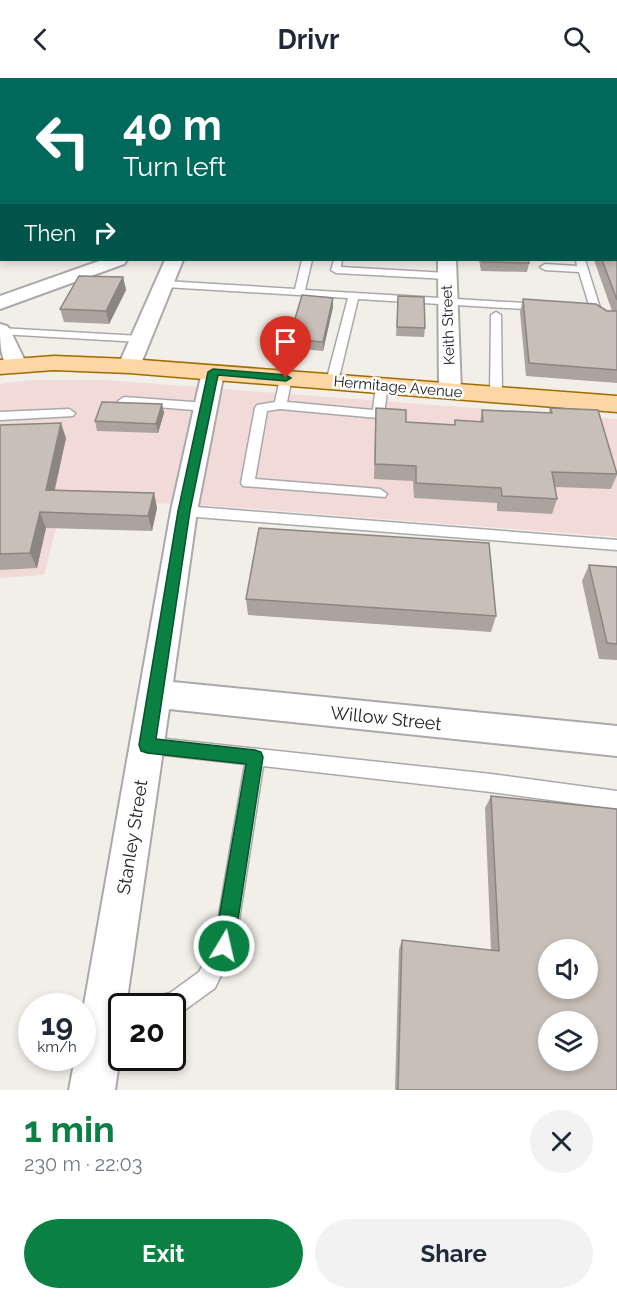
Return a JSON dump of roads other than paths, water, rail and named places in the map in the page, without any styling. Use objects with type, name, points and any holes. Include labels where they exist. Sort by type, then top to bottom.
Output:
[{"type":"main road","name":"Hermitage Avenue","points":[[8,367],[54,363],[129,366],[617,404]]},
{"type":"street","points":[[0,303],[55,280],[115,261]]},
{"type":"street","points":[[129,366],[174,261]]},
{"type":"street","name":"Keith Street","points":[[447,268],[450,391]]},
{"type":"street","points":[[0,331],[8,367]]},
{"type":"street","name":"Stanley Street","points":[[116,993],[155,694],[184,511],[213,372]]},
{"type":"street","name":"Willow Street","points":[[155,694],[617,741]]},
{"type":"street","name":"Stanley Street","points":[[92,1090],[108,1031]]},
{"type":"lane","points":[[298,293],[307,261]]},
{"type":"lane","points":[[338,261],[336,270],[405,273],[447,268]]},
{"type":"lane","points":[[405,273],[406,261]]},
{"type":"lane","points":[[545,267],[582,264],[590,311],[607,319]]},
{"type":"lane","points":[[165,284],[552,308]]},
{"type":"lane","points":[[332,382],[354,296]]},
{"type":"lane","points":[[496,315],[496,395]]},
{"type":"lane","points":[[0,331],[140,339]]},
{"type":"lane","points":[[280,405],[286,378]]},
{"type":"lane","points":[[380,494],[248,483],[261,408],[280,405],[378,414],[382,386]]},
{"type":"lane","points":[[124,401],[206,408]]},
{"type":"lane","points":[[0,416],[69,413]]},
{"type":"lane","points":[[184,511],[617,545]]},
{"type":"lane","points":[[147,745],[491,783],[617,800]]},
{"type":"lane","points":[[186,995],[207,980],[224,946],[255,757]]}]
